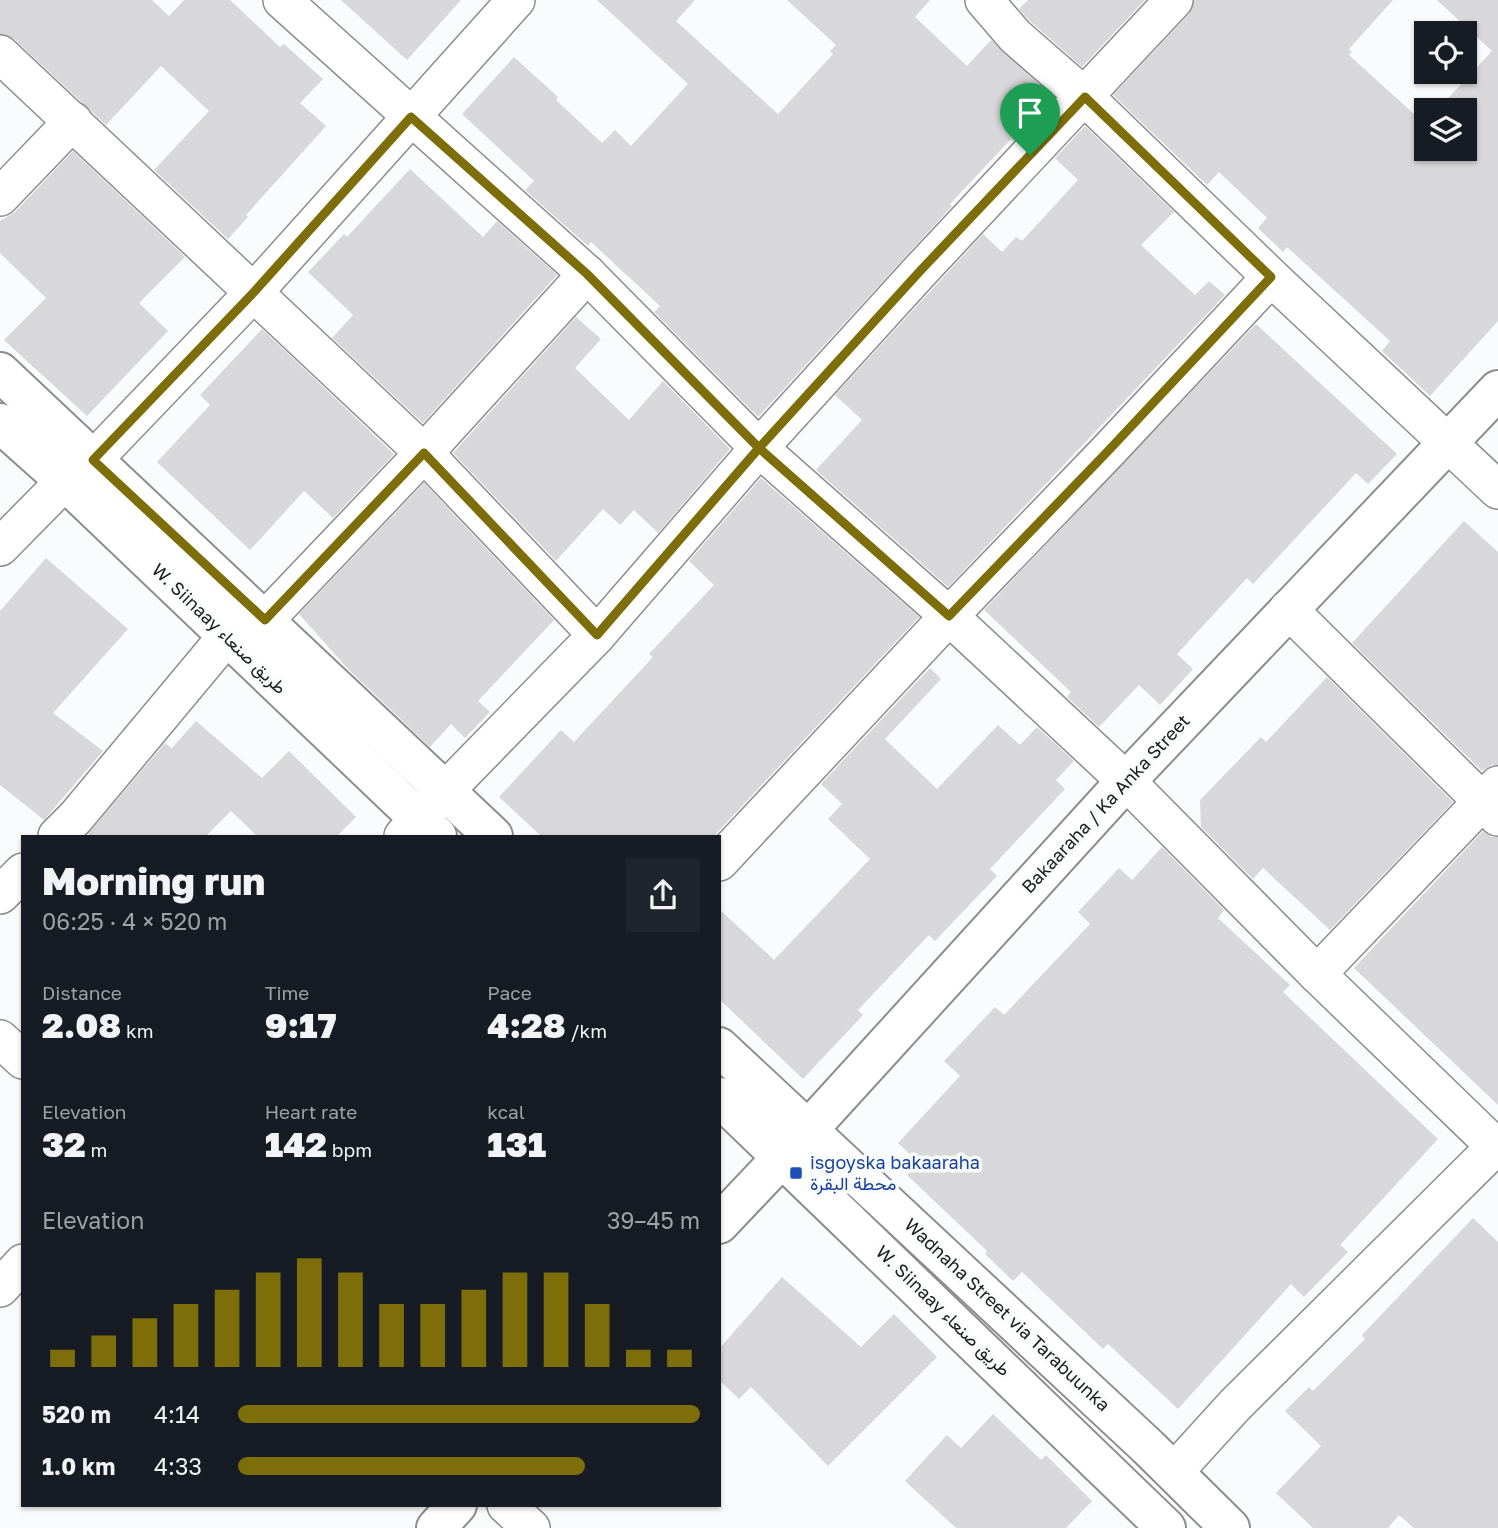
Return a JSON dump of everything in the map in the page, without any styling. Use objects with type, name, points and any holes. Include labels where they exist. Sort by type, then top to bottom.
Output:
[{"type":"main road","points":[[0,372],[79,471],[265,620],[492,835]]},
{"type":"main road","name":"Bakaaraha / Ka Anka Street","points":[[721,1222],[1126,781],[1498,390]]},
{"type":"main road","name":"W. Siinaay طريق صنعاء","points":[[0,423],[79,471],[227,636],[420,831]]},
{"type":"main road","name":"Wadnaha Street via Tarabuunka","points":[[721,1049],[796,1143],[1174,1472],[1230,1528]]},
{"type":"main road","name":"W. Siinaay طريق صنعاء","points":[[721,1098],[796,1143],[1154,1524]]},
{"type":"main road","points":[[436,1528],[455,1507]]},
{"type":"street","points":[[282,0],[587,274],[759,448],[949,616],[1126,781],[1317,974],[1497,1147],[1235,1405],[1174,1472]]},
{"type":"street","points":[[0,547],[79,471],[254,292],[516,0]]},
{"type":"street","points":[[984,0],[1015,36],[1085,97],[1271,277],[1498,490]]},
{"type":"street","points":[[420,831],[445,791],[597,635],[759,448],[921,270],[1174,0]]},
{"type":"street","points":[[0,54],[424,453],[597,635]]},
{"type":"street","points":[[0,197],[73,121]]},
{"type":"street","points":[[265,620],[424,453],[587,274]]},
{"type":"street","points":[[721,860],[1271,277]]},
{"type":"street","points":[[1288,608],[1493,801],[1317,974]]},
{"type":"street","points":[[58,835],[227,636]]},
{"type":"street","points":[[0,895],[21,874]]},
{"type":"street","points":[[0,1039],[21,1058]]},
{"type":"street","points":[[0,1288],[21,1265]]},
{"type":"street","points":[[508,1507],[531,1528]]},
{"type":"building","points":[[0,0],[152,0],[169,16],[184,0],[230,0],[280,47],[284,44],[323,79],[300,103],[326,126],[246,215],[248,217],[228,239],[154,170],[209,111],[161,66],[106,125],[14,39],[0,34]]},
{"type":"building","points":[[341,0],[461,0],[407,60]]},
{"type":"building","points":[[597,0],[695,0],[676,21],[778,114],[833,54],[830,51],[836,45],[787,0],[930,0],[915,17],[967,66],[991,40],[1054,98],[950,204],[952,206],[758,417],[654,312],[660,306],[591,242],[588,246],[525,190],[534,181],[462,114],[514,57],[558,97],[556,100],[602,143],[615,130],[631,146],[688,84]]},
{"type":"building","points":[[1028,0],[1145,0],[1082,67],[1019,9]]},
{"type":"building","points":[[1194,0],[1393,0],[1349,49],[1352,52],[1349,55],[1414,114],[1414,161],[1477,161],[1477,98],[1448,98],[1461,84],[1477,84],[1477,67],[1492,51],[1477,37],[1477,21],[1460,21],[1437,0],[1498,0],[1498,321],[1430,396],[1382,351],[1390,341],[1287,247],[1283,252],[1258,228],[1267,218],[1219,172],[1207,185],[1113,95],[1189,14]]},
{"type":"building","points":[[1085,126],[1174,212],[1141,245],[1195,295],[1209,281],[1225,295],[948,587],[816,470],[862,420],[835,395],[983,234],[1002,252],[1016,237],[1022,241],[1078,180],[1055,158]]},
{"type":"building","points":[[73,151],[185,257],[139,303],[168,331],[87,416],[4,340],[46,298],[0,253],[0,221],[15,212]]},
{"type":"building","points":[[410,169],[483,237],[497,221],[557,275],[423,423],[332,338],[353,315],[308,272],[344,234],[347,237]]},
{"type":"building","points":[[576,317],[601,339],[575,368],[629,420],[663,381],[730,449],[658,533],[634,510],[620,525],[603,509],[556,561],[453,453]]},
{"type":"building","points":[[1256,324],[1397,454],[1368,484],[1356,473],[1253,584],[1247,578],[1177,654],[1193,669],[1160,705],[1139,685],[1099,727],[1067,697],[1071,692],[984,610]]},
{"type":"building","points":[[262,329],[394,454],[333,518],[304,491],[250,550],[157,462],[210,405],[200,395]]},
{"type":"building","points":[[761,478],[919,617],[715,835],[540,835],[499,797],[561,730],[574,742],[653,657],[649,654],[714,585],[689,561]]},
{"type":"building","points":[[424,483],[554,620],[478,701],[490,712],[465,738],[451,724],[430,747],[349,670],[299,614]]},
{"type":"building","points":[[1464,521],[1498,552],[1498,765],[1492,765],[1482,771],[1352,643]]},
{"type":"building","points":[[46,558],[128,629],[53,713],[103,751],[44,820],[0,785],[0,611]]},
{"type":"building","points":[[930,668],[941,679],[885,739],[937,789],[998,725],[1020,745],[1037,727],[1074,761],[1056,780],[1065,789],[990,869],[997,876],[935,941],[929,935],[858,1010],[863,1015],[803,1079],[721,1001],[721,911],[774,960],[870,859],[828,819],[842,804],[821,784]]},
{"type":"building","points":[[1327,677],[1453,802],[1330,930],[1263,868],[1253,879],[1201,827],[1200,800],[1261,737],[1266,742]]},
{"type":"building","points":[[196,721],[262,778],[289,751],[356,817],[338,835],[256,835],[231,811],[207,835],[88,834],[165,743],[172,748]]},
{"type":"building","points":[[1483,831],[1492,837],[1498,837],[1498,1105],[1354,968]]},
{"type":"building","points":[[1162,847],[1224,910],[1218,918],[1290,985],[1283,992],[1438,1139],[1340,1245],[1348,1252],[1304,1297],[1291,1284],[1178,1409],[1108,1344],[1103,1349],[1022,1272],[1013,1281],[985,1254],[987,1251],[907,1175],[919,1163],[898,1143],[960,1076],[944,1061],[995,1007],[1004,1015],[1090,924],[1078,912],[1119,868],[1132,880]]},
{"type":"building","points":[[1473,1218],[1498,1242],[1498,1528],[1414,1528],[1399,1515],[1388,1528],[1313,1528],[1276,1493],[1321,1446],[1285,1411],[1309,1387],[1313,1391],[1365,1339],[1362,1335]]},
{"type":"building","points":[[782,1277],[861,1347],[894,1314],[937,1357],[828,1466],[751,1387],[739,1399],[721,1382],[721,1347]]},
{"type":"building","points":[[993,1414],[1041,1460],[1046,1455],[1092,1501],[1066,1528],[956,1528],[905,1481],[947,1435],[961,1448]]},
{"type":"place","name":"isgoyska bakaaraha محطة البقرة","points":[[796,1173]]},
{"type":"route","points":[[1030,155],[759,448],[587,274],[411,117],[254,292],[93,460],[265,620],[424,453],[597,635],[759,448],[949,616],[1271,277],[1085,97],[1030,155]]}]
